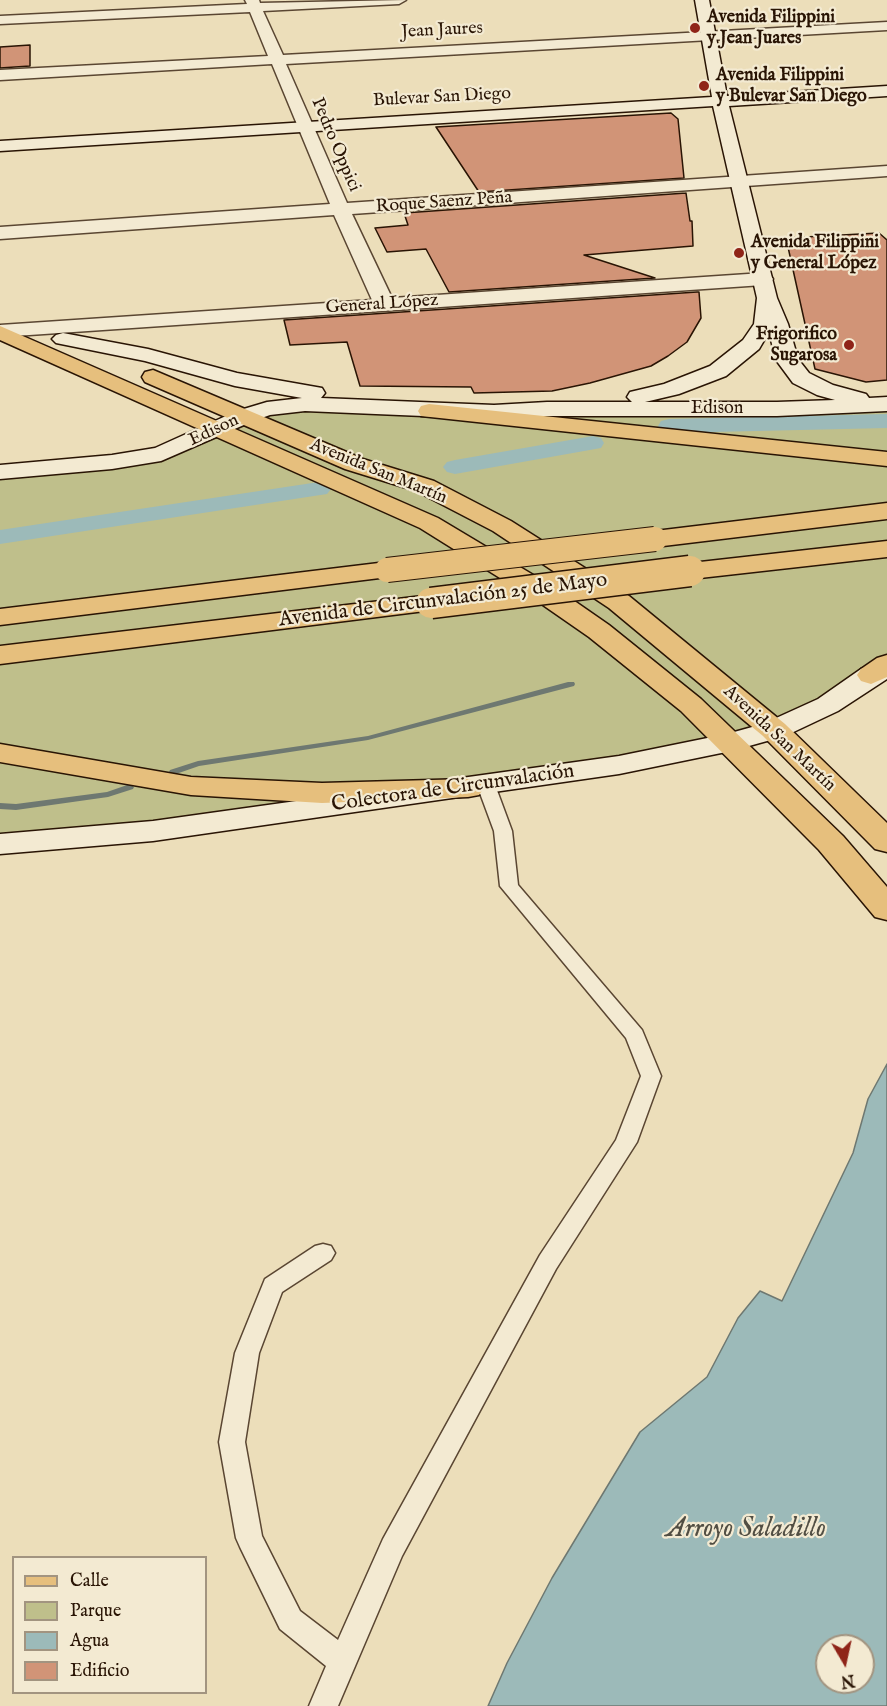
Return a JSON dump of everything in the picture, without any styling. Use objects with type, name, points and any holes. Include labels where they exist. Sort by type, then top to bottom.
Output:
[{"type":"main road","name":"Avenida San Martín","points":[[0,315],[63,339],[354,464],[424,486],[502,526],[620,602],[774,730],[884,839]]},
{"type":"main road","name":"Avenida San Martín","points":[[0,331],[214,429],[429,523],[550,597],[599,631],[691,705],[731,742],[831,843],[887,909]]},
{"type":"main road","points":[[429,411],[887,459]]},
{"type":"main road","name":"Avenida de Circunvalación 25 de Mayo","points":[[0,617],[887,511]]},
{"type":"main road","name":"Avenida de Circunvalación 25 de Mayo","points":[[0,655],[887,549]]},
{"type":"main road","points":[[0,753],[191,786],[322,793],[477,786]]},
{"type":"street","points":[[0,20],[253,4],[399,0]]},
{"type":"street","points":[[702,0],[720,101],[765,288],[788,360],[801,378],[825,390],[850,398],[887,403]]},
{"type":"street","name":"Pedro Oppici","points":[[253,4],[341,210],[385,305]]},
{"type":"street","name":"Jean Jaures","points":[[0,75],[887,26]]},
{"type":"street","name":"Bulevar San Diego","points":[[0,146],[887,91]]},
{"type":"street","name":"Roque Saenz Peña","points":[[0,233],[887,171]]},
{"type":"street","points":[[547,410],[612,403],[671,389],[718,371],[751,344],[764,324],[765,288]]},
{"type":"street","name":"General López","points":[[0,331],[385,305],[765,288]]},
{"type":"street","points":[[63,339],[148,355],[235,379],[398,408]]},
{"type":"street","name":"Edison","points":[[0,472],[112,462],[161,454],[245,416],[267,409],[305,404],[494,412],[777,409],[887,403]]},
{"type":"street","name":"Colectora de Circunvalación","points":[[0,844],[153,831],[619,765],[731,742],[774,730],[828,705],[882,670]]},
{"type":"lane","points":[[323,1706],[392,1548],[548,1262],[626,1142],[651,1076],[635,1035],[509,886],[503,831],[477,786]]},
{"type":"lane","points":[[323,1253],[273,1286],[247,1353],[232,1442],[249,1538],[290,1620],[343,1661]]},
{"type":"green space","points":[[887,404],[887,669],[731,742],[0,844],[0,472],[161,454],[267,409]]},
{"type":"water","name":"Arroyo Saladillo","points":[[887,1064],[887,1706],[488,1706],[507,1663],[552,1578],[640,1432],[707,1377],[738,1318],[760,1291],[782,1301],[853,1153],[868,1099]]},
{"type":"building","points":[[30,45],[30,66],[0,68],[0,47]]},
{"type":"building","points":[[671,113],[678,119],[684,178],[479,192],[436,127]]},
{"type":"building","points":[[686,193],[690,221],[692,221],[693,246],[584,255],[655,278],[449,292],[426,249],[387,252],[375,228],[408,225],[404,213]]},
{"type":"building","points":[[879,233],[887,240],[887,380],[866,382],[815,369],[786,238]]},
{"type":"building","points":[[699,292],[701,318],[687,342],[668,356],[651,366],[552,391],[474,393],[471,387],[360,386],[347,342],[290,345],[284,320]]},
{"type":"waterway","points":[[669,426],[887,421]]},
{"type":"waterway","points":[[455,467],[593,443]]},
{"type":"waterway","points":[[0,537],[319,489]]},
{"type":"waterway","points":[[173,772],[198,764],[368,738],[571,684]]},
{"type":"waterway","points":[[0,806],[16,807],[108,794],[130,787]]},
{"type":"place","name":"Avenida Filippini y Jean Juares","points":[[695,28]]},
{"type":"place","name":"Avenida Filippini y Bulevar San Diego","points":[[704,86]]},
{"type":"place","name":"Avenida Filippini y General López","points":[[739,253]]},
{"type":"place","name":"Frigorifico Sugarosa","points":[[849,345]]}]
